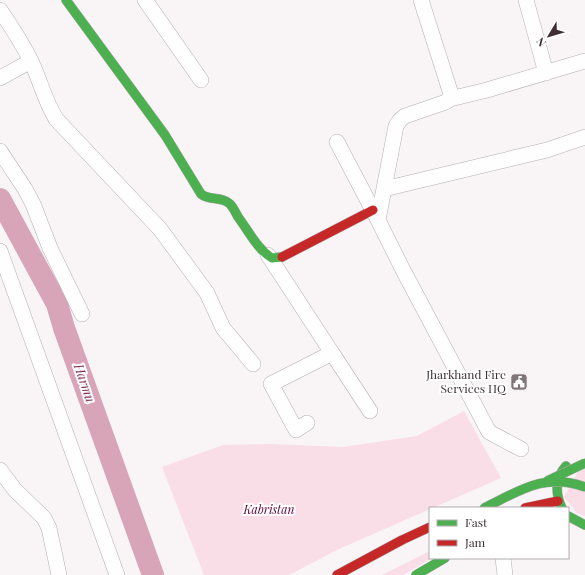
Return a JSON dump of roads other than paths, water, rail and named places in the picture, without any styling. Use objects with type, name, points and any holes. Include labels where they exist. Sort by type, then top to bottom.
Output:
[{"type":"main road","points":[[66,0],[165,134],[201,194],[207,199],[225,200],[230,204],[259,245],[271,258],[282,257],[376,215]]},
{"type":"main road","points":[[480,507],[547,475],[585,454]]},
{"type":"main road","points":[[526,506],[560,505],[556,484],[563,468],[576,458]]},
{"type":"main road","points":[[480,507],[545,482],[585,463]]},
{"type":"main road","points":[[545,482],[561,481],[585,487]]},
{"type":"main road","points":[[547,493],[566,493]]},
{"type":"main road","points":[[526,506],[534,497]]},
{"type":"main road","points":[[569,517],[585,525]]},
{"type":"main road","points":[[337,575],[402,540],[429,527]]},
{"type":"main road","points":[[343,575],[429,532]]},
{"type":"main road","points":[[353,575],[397,553]]},
{"type":"main road","points":[[416,575],[443,559]]},
{"type":"street","points":[[145,0],[201,80]]},
{"type":"street","points":[[421,0],[450,91],[450,99]]},
{"type":"street","points":[[526,0],[546,73]]},
{"type":"street","points":[[0,10],[14,30],[31,61],[56,119],[160,229],[174,246],[207,292],[223,328],[254,364]]},
{"type":"street","points":[[0,78],[31,61]]},
{"type":"street","points":[[376,215],[384,189],[396,126],[405,116],[443,103],[450,99],[466,96],[585,61]]},
{"type":"street","points":[[384,189],[547,150],[585,137]]},
{"type":"street","points":[[337,142],[489,432],[521,449]]},
{"type":"street","points":[[0,151],[22,184],[33,204],[50,248],[82,314]]},
{"type":"street","points":[[0,251],[117,575]]},
{"type":"street","points":[[268,255],[370,411]]},
{"type":"street","points":[[307,423],[296,430],[272,384],[332,353]]},
{"type":"street","points":[[0,470],[16,490],[44,518],[49,528],[59,575]]},
{"type":"street","points":[[503,559],[505,575]]},
{"type":"waterway","name":"Harmu","points":[[0,199],[57,304],[64,328],[153,575]]},
{"type":"place","name":"Jharkhand Fire Services HQ","points":[[519,382]]},
{"type":"park label","name":"Kabristan","points":[[269,510]]}]
